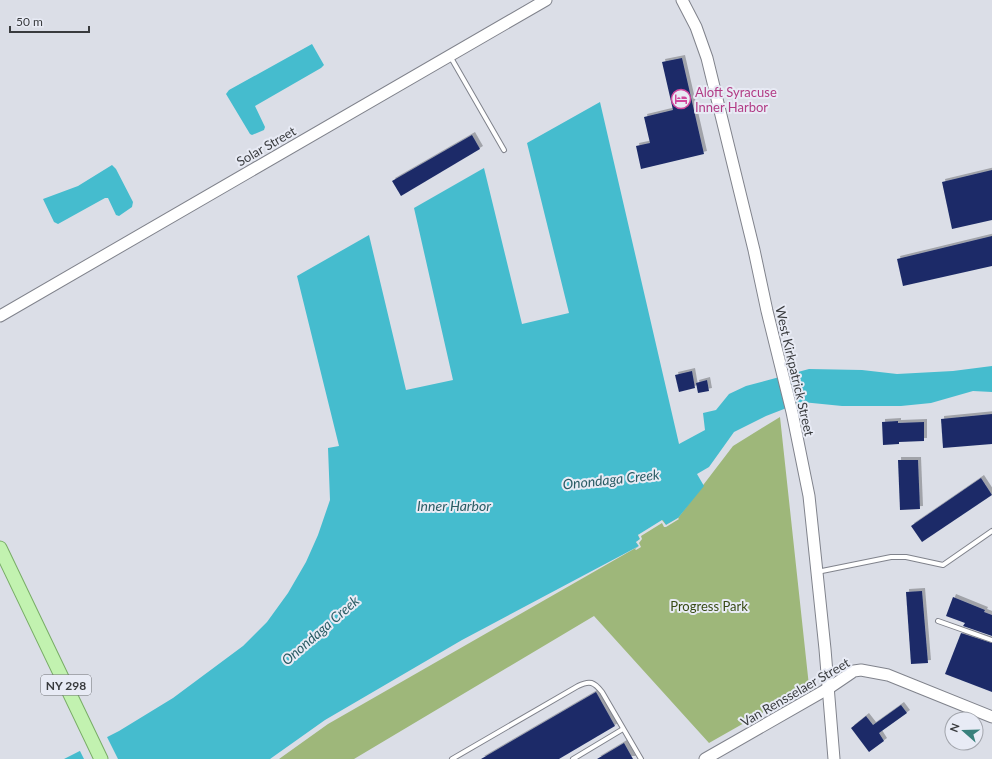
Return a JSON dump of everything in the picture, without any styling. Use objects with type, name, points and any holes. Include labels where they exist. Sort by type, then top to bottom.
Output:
[{"type":"main road","name":"NY 298","points":[[0,548],[101,759]]},
{"type":"street","name":"Solar Street","points":[[0,316],[546,0]]},
{"type":"street","name":"West Kirkpatrick Street","points":[[682,0],[696,27],[708,58],[754,250],[780,369],[792,412],[809,496],[834,759]]},
{"type":"street","name":"Van Rensselaer Street","points":[[704,759],[854,672],[870,671],[888,675],[992,717]]},
{"type":"lane","points":[[450,55],[504,150]]},
{"type":"lane","points":[[817,572],[891,557],[906,557],[943,565],[992,531]]},
{"type":"lane","points":[[938,621],[992,640]]},
{"type":"lane","points":[[452,759],[584,683],[591,683],[597,686],[641,759]]},
{"type":"lane","points":[[573,759],[623,729]]},
{"type":"green space","name":"Progress Park","points":[[780,417],[809,686],[709,743],[594,616],[354,759],[279,759],[328,724],[639,546],[636,542],[638,535],[662,520],[678,518],[733,446]]},
{"type":"water","points":[[312,44],[324,65],[255,106],[265,127],[264,130],[252,135],[250,134],[226,94],[229,90]]},
{"type":"water","name":"Inner Harbor","points":[[600,102],[679,444],[705,430],[703,413],[716,410],[729,394],[746,386],[809,369],[862,370],[897,374],[953,371],[992,366],[992,392],[973,391],[931,403],[901,406],[842,406],[802,402],[766,416],[734,432],[709,467],[697,474],[704,486],[678,518],[666,525],[663,520],[638,535],[640,539],[636,542],[639,546],[462,640],[325,720],[270,759],[64,759],[119,731],[173,698],[243,646],[267,622],[288,593],[306,562],[318,535],[330,500],[328,448],[339,446],[297,276],[369,235],[406,390],[453,380],[414,208],[484,168],[522,324],[569,313],[527,143]]},
{"type":"water","points":[[112,165],[116,169],[133,202],[132,207],[119,216],[116,215],[108,198],[105,198],[58,224],[54,222],[43,199],[78,186]]},
{"type":"pier","points":[[678,518],[679,519],[666,527],[664,527],[662,523],[641,536],[642,539],[639,543],[641,547],[636,550],[635,549],[639,546],[636,542],[640,539],[638,535],[662,520],[666,525]]},
{"type":"pier","points":[[106,735],[118,759],[84,759],[79,749]]},
{"type":"building","name":"Aloft Syracuse Inner Harbor","points":[[682,58],[704,154],[641,169],[636,146],[650,143],[644,117],[673,110],[662,62]]},
{"type":"building","points":[[472,135],[480,149],[401,196],[392,181]]},
{"type":"building","points":[[992,170],[992,220],[952,229],[942,182]]},
{"type":"building","points":[[992,236],[992,266],[903,286],[897,259]]},
{"type":"building","points":[[692,371],[695,388],[679,392],[675,375]]},
{"type":"building","points":[[707,380],[709,391],[698,393],[696,383]]},
{"type":"building","points":[[992,414],[992,444],[943,448],[941,419]]},
{"type":"building","points":[[898,421],[898,423],[924,422],[924,441],[899,442],[899,444],[883,445],[882,422]]},
{"type":"building","points":[[898,460],[918,460],[920,509],[900,510]]},
{"type":"building","points":[[981,478],[992,495],[922,542],[911,526]]},
{"type":"building","points":[[922,591],[928,663],[911,664],[906,592]]},
{"type":"building","points":[[953,597],[985,610],[984,612],[992,615],[992,636],[963,626],[965,623],[946,616]]},
{"type":"building","points":[[961,633],[992,643],[992,692],[945,674]]},
{"type":"building","points":[[596,692],[615,726],[559,759],[481,759]]},
{"type":"building","points":[[901,705],[907,713],[879,733],[884,741],[869,752],[851,728],[866,716],[873,725]]},
{"type":"building","points":[[624,743],[633,759],[597,759]]},
{"type":"place","name":"Aloft Syracuse Inner Harbor","points":[[681,99]]},
{"type":"water label","name":"Onondaga Creek","points":[[611,479]]},
{"type":"water label","name":"Onondaga Creek","points":[[320,630]]}]
